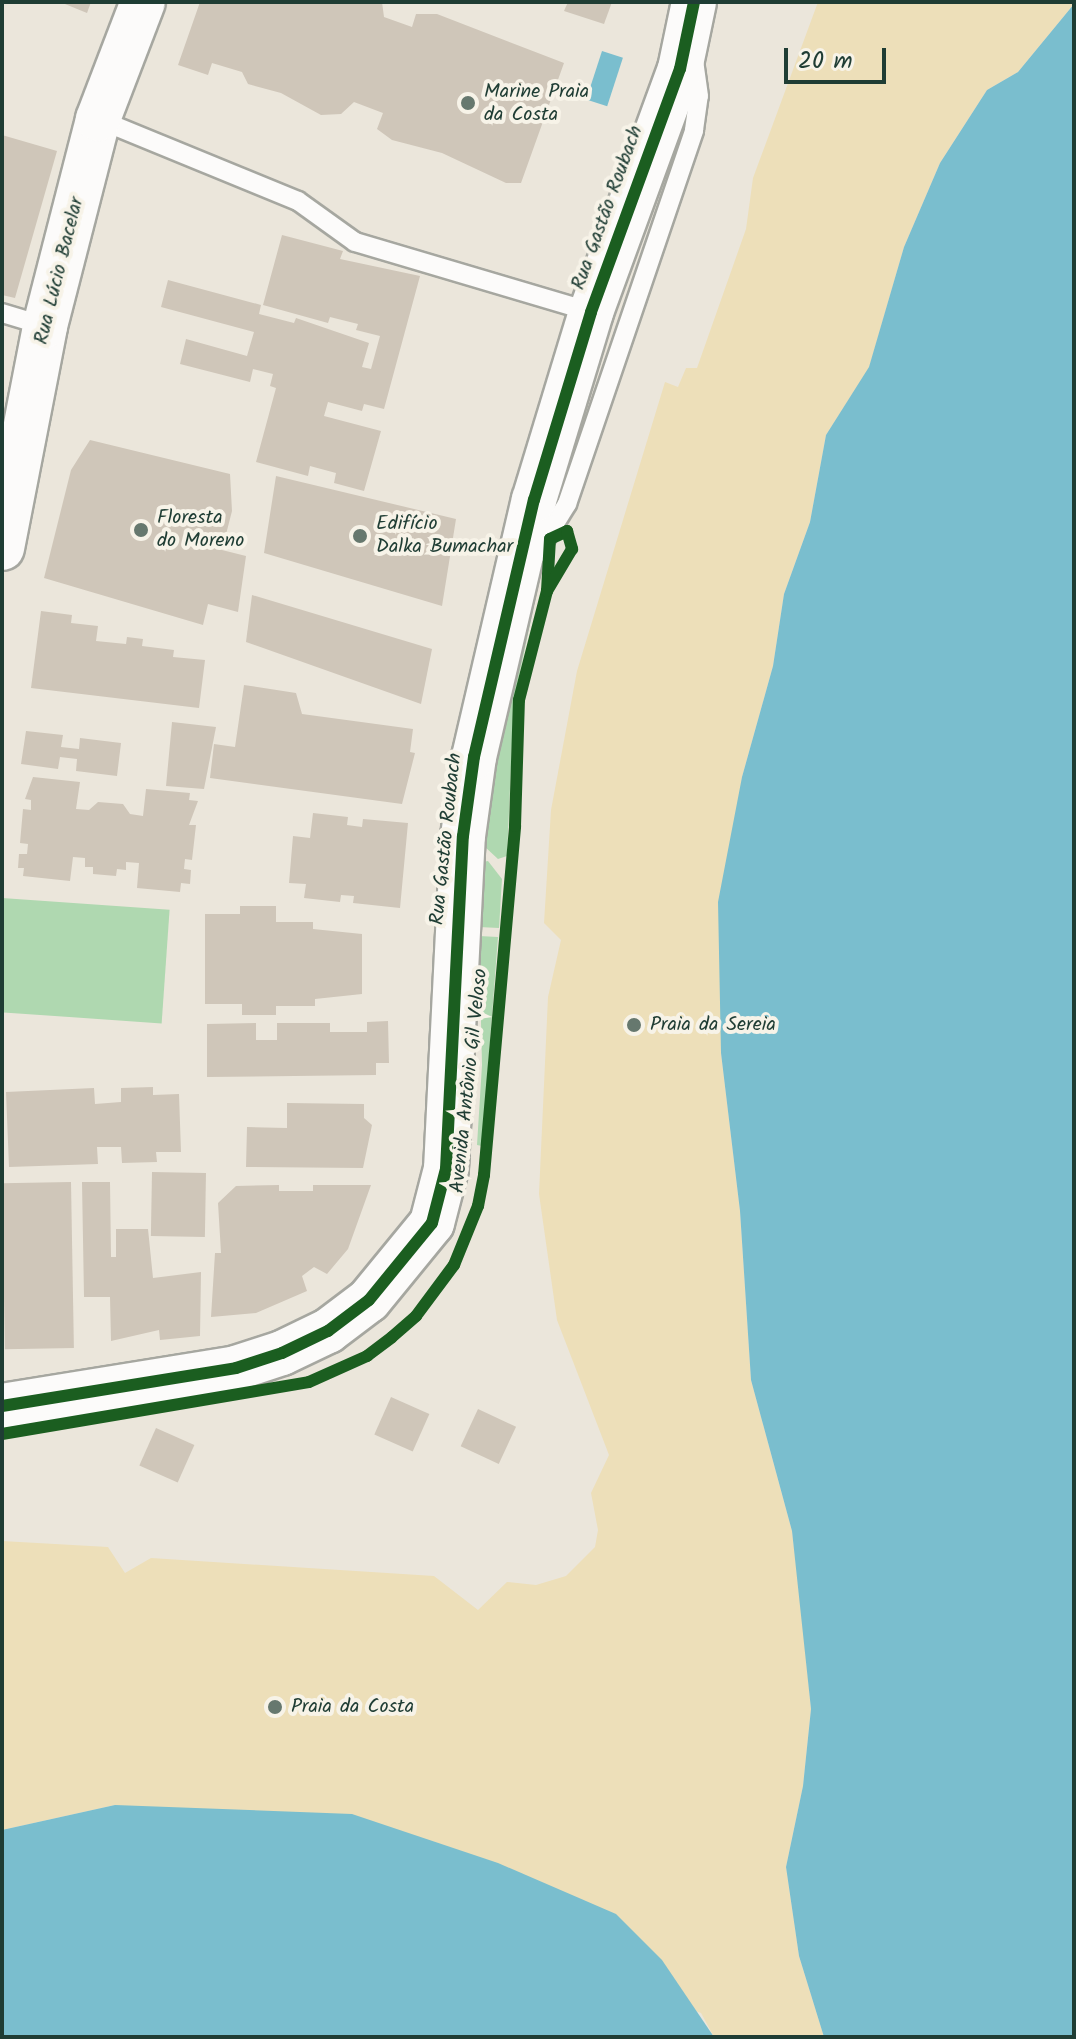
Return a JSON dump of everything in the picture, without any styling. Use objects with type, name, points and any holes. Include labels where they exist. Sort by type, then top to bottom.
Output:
[{"type":"street","name":"Rua Lúcio Bacelar","points":[[2,548],[45,326],[98,119],[143,2]]},
{"type":"street","name":"Rua Gastão Roubach","points":[[2,1406],[236,1368],[282,1353],[328,1331],[369,1300],[432,1223],[446,1169],[463,836],[474,757],[514,577],[591,312],[691,22]]},
{"type":"lane","points":[[514,577],[544,546],[567,504],[694,130],[699,96],[691,22]]},
{"type":"lane","points":[[98,119],[298,201],[355,242],[591,312]]},
{"type":"lane","points":[[2,313],[45,326]]},
{"type":"green space","points":[[534,606],[514,699],[507,856],[498,859],[484,846],[485,807]]},
{"type":"green space","points":[[488,861],[502,879],[499,928],[479,927],[483,862]]},
{"type":"green space","points":[[2,898],[170,910],[162,1023],[2,1012]]},
{"type":"green space","points":[[479,936],[498,937],[482,1146],[477,1145],[482,1065]]},
{"type":"sand","name":"Praia da Sereia","points":[[818,2],[1074,4],[1018,72],[987,90],[940,163],[904,247],[869,368],[826,435],[810,522],[784,594],[773,666],[742,777],[721,1053],[740,1211],[751,1380],[792,1531],[802,1617],[811,1709],[803,1786],[786,1867],[799,1956],[824,2037],[714,2037],[701,2013],[115,1805],[2,1830],[2,1541],[108,1547],[125,1573],[151,1558],[434,1576],[478,1610],[507,1582],[536,1585],[566,1576],[595,1547],[598,1530],[591,1493],[609,1455],[557,1320],[539,1194],[548,997],[561,940],[544,923],[551,810],[577,671],[665,382],[678,387],[686,368],[697,368],[746,229],[753,178]]},
{"type":"water","points":[[1074,4],[1074,2037],[824,2037],[799,1956],[786,1867],[803,1786],[811,1709],[792,1531],[751,1380],[740,1211],[721,1053],[718,902],[742,777],[773,666],[784,594],[810,522],[826,435],[869,367],[904,247],[940,163],[987,90],[1018,72]]},
{"type":"water","points":[[602,51],[623,58],[607,106],[586,100]]},
{"type":"water","points":[[115,1805],[352,1814],[498,1863],[616,1914],[662,1960],[714,2037],[2,2037],[2,1830]]},
{"type":"building","points":[[60,2],[91,2],[87,13]]},
{"type":"building","points":[[200,2],[382,2],[384,17],[412,27],[416,14],[437,14],[564,63],[521,183],[506,183],[442,153],[392,140],[377,129],[383,113],[354,102],[341,114],[321,115],[281,93],[248,84],[242,72],[212,63],[208,75],[178,65]]},
{"type":"building","points":[[568,2],[612,2],[604,24],[564,11]]},
{"type":"building","points":[[2,135],[57,151],[15,298],[2,295]]},
{"type":"building","points":[[282,235],[343,251],[340,259],[420,276],[384,409],[364,404],[362,411],[328,402],[324,416],[381,431],[364,491],[334,483],[336,473],[310,466],[308,476],[256,462],[276,388],[270,386],[273,374],[253,369],[250,382],[180,364],[186,339],[247,356],[254,332],[161,307],[168,280],[261,305],[259,314],[294,323],[296,318],[369,343],[362,367],[371,369],[380,336],[356,330],[358,324],[330,317],[328,323],[263,305]]},
{"type":"building","name":"Floresta do Moreno","points":[[90,440],[230,474],[232,511],[222,550],[246,556],[238,612],[208,604],[203,625],[44,578],[71,470]]},
{"type":"building","name":"Edifício Dalka Bumachar","points":[[276,476],[456,519],[442,606],[264,553]]},
{"type":"building","points":[[252,595],[432,649],[421,704],[246,642]]},
{"type":"building","points":[[41,611],[72,615],[71,623],[98,626],[96,641],[126,644],[127,637],[143,639],[142,646],[174,650],[173,657],[205,660],[199,708],[31,688]]},
{"type":"building","points":[[244,685],[296,693],[302,714],[413,729],[410,752],[415,753],[402,804],[210,778],[214,744],[235,747]]},
{"type":"building","points":[[172,722],[216,727],[204,789],[166,786]]},
{"type":"building","points":[[26,731],[63,735],[61,747],[79,749],[80,738],[121,743],[117,776],[76,771],[77,759],[60,757],[58,769],[21,764]]},
{"type":"building","points":[[33,777],[80,782],[76,809],[89,810],[98,802],[123,804],[130,814],[143,816],[146,789],[190,793],[189,800],[198,801],[189,825],[196,825],[192,860],[185,859],[184,869],[191,870],[190,884],[181,883],[180,892],[137,888],[139,863],[126,862],[126,870],[117,869],[116,876],[93,874],[93,867],[85,867],[85,858],[73,857],[70,881],[23,876],[24,868],[18,868],[19,854],[27,854],[28,844],[20,843],[23,809],[31,810],[31,800],[25,799]]},
{"type":"building","points":[[313,813],[348,817],[347,825],[362,827],[363,819],[408,823],[400,908],[353,903],[354,896],[341,895],[340,902],[304,898],[306,884],[289,883],[293,836],[310,838]]},
{"type":"building","points":[[240,906],[276,906],[276,922],[313,922],[313,929],[362,934],[362,994],[315,999],[315,1006],[276,1006],[276,1015],[242,1015],[242,1004],[205,1004],[205,914],[240,914]]},
{"type":"building","points":[[388,1021],[389,1063],[376,1063],[376,1075],[207,1077],[207,1024],[256,1023],[256,1040],[277,1040],[277,1023],[330,1023],[330,1032],[367,1032],[367,1022]]},
{"type":"building","points":[[153,1087],[153,1095],[179,1094],[181,1152],[156,1152],[157,1162],[122,1163],[121,1147],[97,1147],[98,1164],[9,1167],[6,1092],[94,1088],[95,1104],[121,1102],[121,1088]]},
{"type":"building","points":[[287,1103],[364,1104],[364,1118],[372,1125],[363,1168],[246,1167],[247,1127],[287,1128]]},
{"type":"building","points":[[152,1172],[206,1173],[205,1237],[151,1236]]},
{"type":"building","points":[[71,1182],[74,1348],[5,1349],[2,1183]]},
{"type":"building","points":[[82,1182],[110,1182],[111,1257],[116,1257],[116,1229],[148,1229],[153,1278],[201,1272],[200,1336],[160,1340],[159,1330],[111,1341],[110,1297],[84,1297]]},
{"type":"building","points":[[279,1185],[279,1191],[313,1191],[313,1185],[371,1185],[348,1249],[327,1274],[314,1267],[302,1276],[307,1291],[256,1313],[211,1317],[215,1253],[221,1253],[218,1203],[236,1186]]},
{"type":"building","points":[[391,1397],[429,1414],[413,1452],[374,1434]]},
{"type":"building","points":[[478,1409],[516,1427],[499,1464],[461,1446]]},
{"type":"building","points":[[156,1428],[194,1445],[178,1483],[139,1465]]},
{"type":"cycle path","name":"Avenida Antônio Gil Veloso","points":[[2,1406],[236,1368],[282,1353],[328,1331],[369,1300],[432,1223],[446,1169],[463,836],[474,757],[534,500],[591,312],[680,69],[694,2]]},
{"type":"cycle path","name":"Avenida Antônio Gil Veloso","points":[[2,1434],[309,1382],[367,1356],[392,1337],[416,1316],[454,1265],[478,1206],[484,1175],[515,826],[519,700],[547,591],[550,539],[567,531],[572,549],[547,591]]},
{"type":"place","name":"Marine Praia da Costa","points":[[468,103]]},
{"type":"place","name":"Floresta do Moreno","points":[[141,530]]},
{"type":"place","name":"Edifício Dalka Bumachar","points":[[360,536]]},
{"type":"place","name":"Praia da Sereia","points":[[634,1025]]},
{"type":"place","name":"Praia da Costa","points":[[275,1707]]}]
